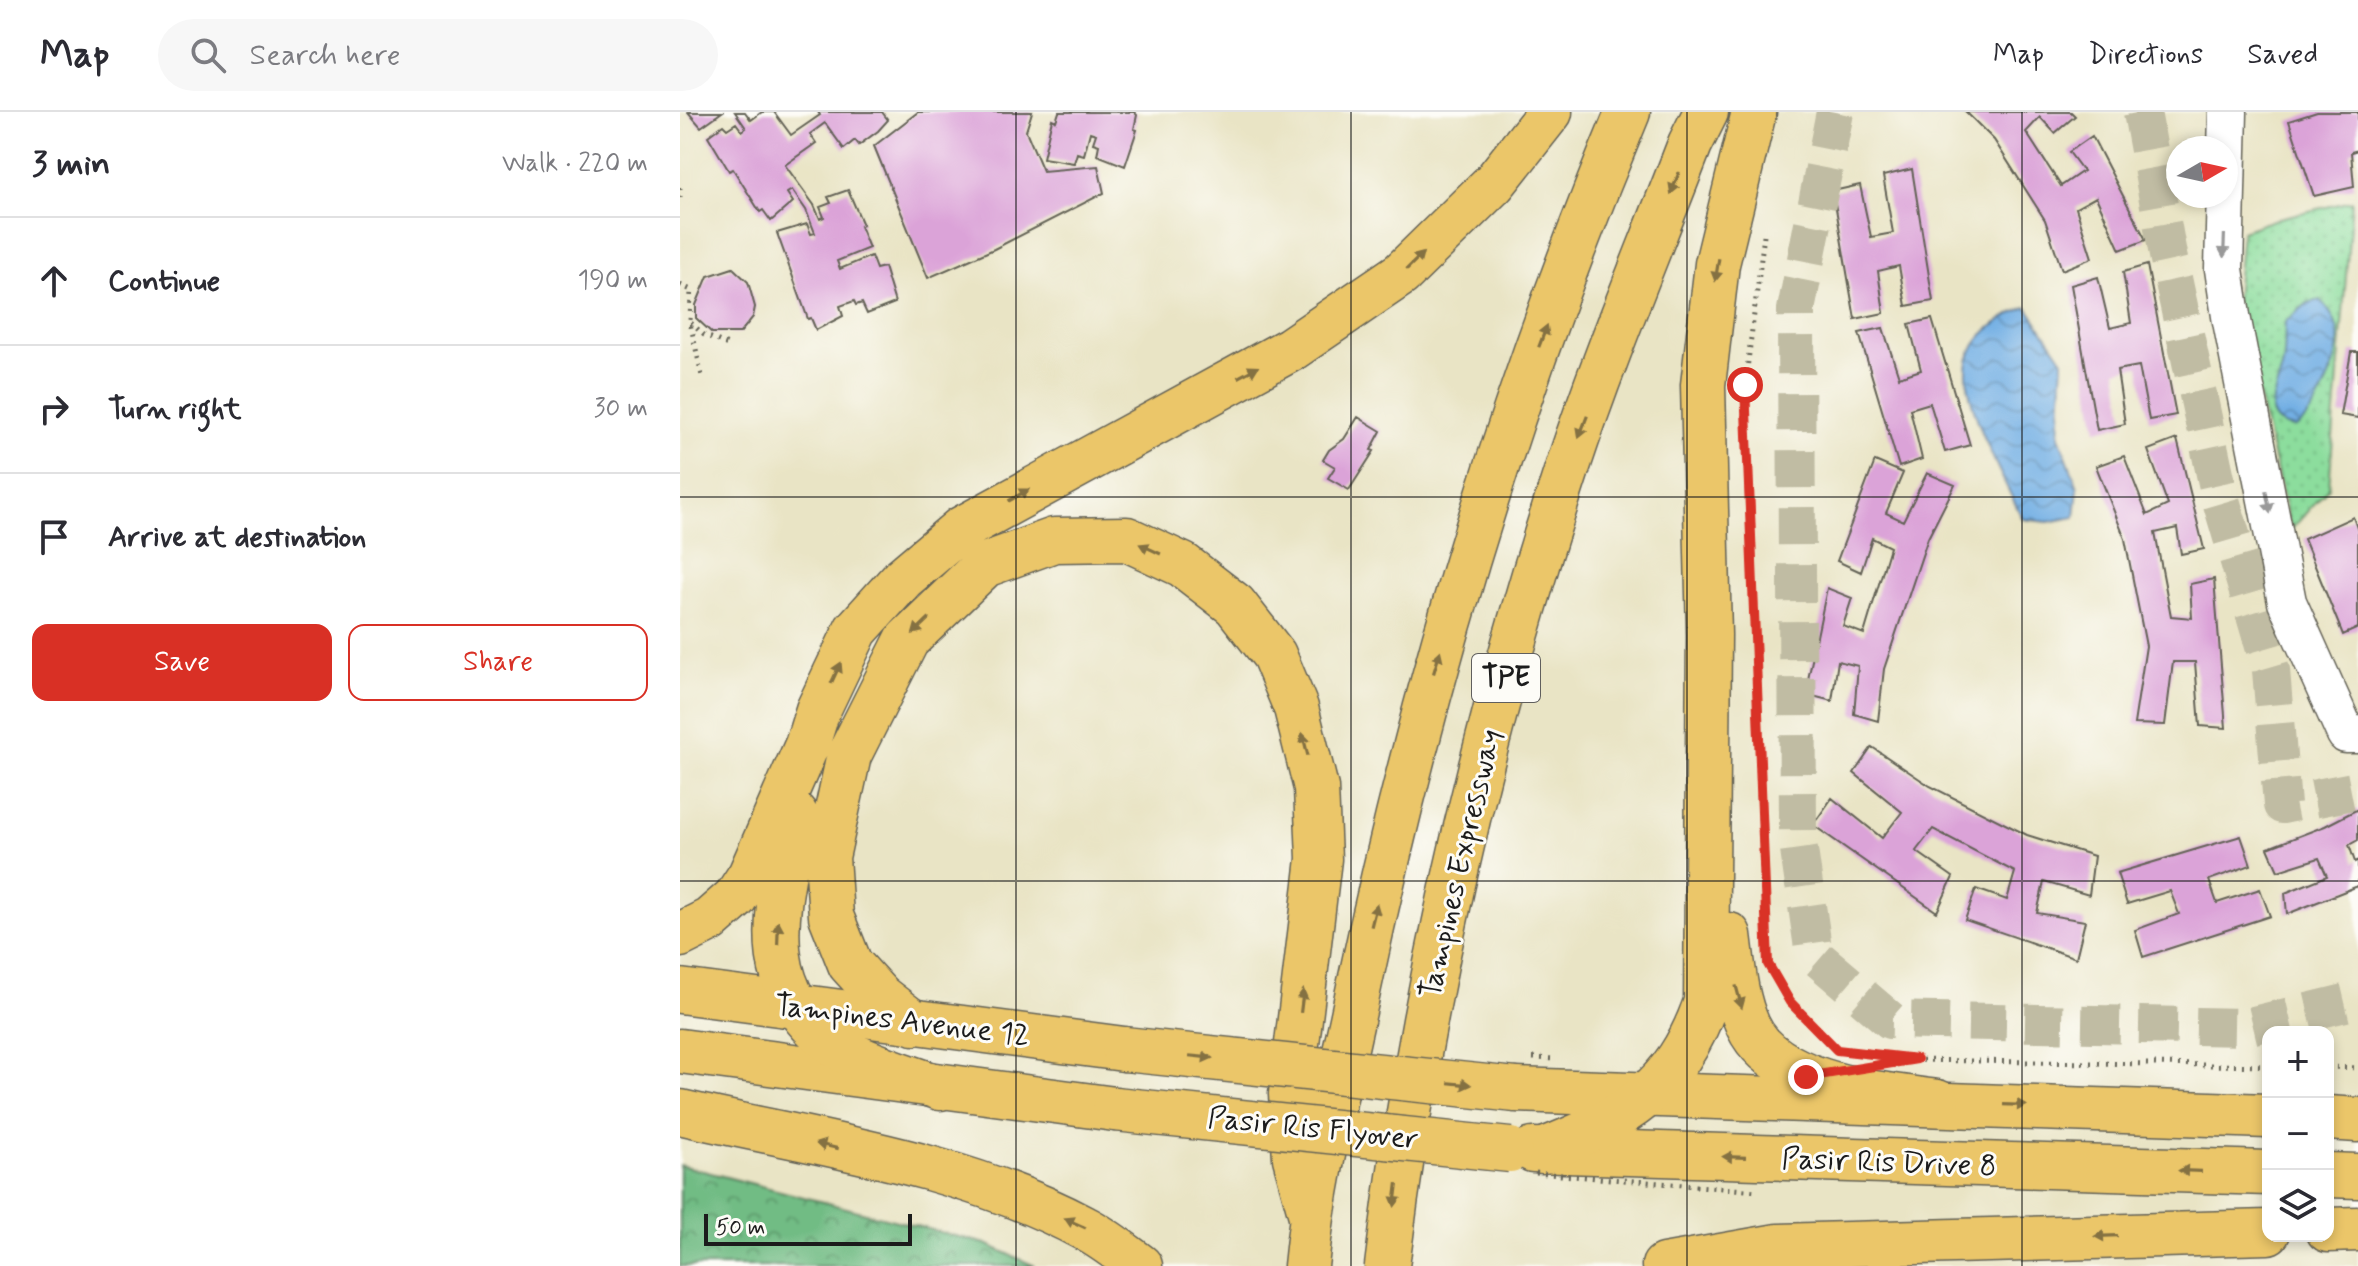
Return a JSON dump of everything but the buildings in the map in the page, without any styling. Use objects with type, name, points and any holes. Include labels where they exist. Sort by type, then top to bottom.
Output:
[{"type":"main road","points":[[680,935],[710,920],[735,898],[750,875],[807,745],[818,710],[856,630],[903,578],[961,529],[1291,349],[1401,274],[1494,183],[1550,112]]},
{"type":"main road","name":"TPE","points":[[1306,1266],[1311,1216],[1372,927],[1431,682],[1502,444],[1628,112]]},
{"type":"main road","name":"Tampines Expressway","points":[[1387,1266],[1436,953],[1498,702],[1569,465],[1690,144],[1706,112]]},
{"type":"main road","points":[[1526,1150],[1617,1119],[1650,1095],[1675,1067],[1695,1036],[1706,1002],[1709,635],[1703,488],[1703,385],[1717,264],[1754,112]]},
{"type":"main road","points":[[914,1023],[879,996],[850,964],[831,916],[827,857],[849,755],[907,640],[985,565],[1054,540],[1127,539],[1183,565],[1235,605],[1274,655],[1296,708],[1316,788],[1319,859],[1291,1094],[1295,1158],[1311,1216]]},
{"type":"main road","points":[[807,745],[779,901],[777,952],[783,983],[794,1008],[839,1049],[940,1088]]},
{"type":"main road","points":[[1708,839],[1728,928],[1737,994],[1749,1029],[1770,1051],[1806,1077],[1848,1089],[1937,1102]]},
{"type":"main road","name":"Tampines Avenue 12","points":[[680,991],[1124,1049]]},
{"type":"main road","name":"Pasir Ris Flyover","points":[[1124,1049],[1516,1090]]},
{"type":"main road","name":"Tampines Avenue 12","points":[[680,1051],[1115,1109]]},
{"type":"main road","name":"Pasir Ris Drive 8","points":[[1516,1090],[1937,1102],[2262,1116]]},
{"type":"main road","name":"Pasir Ris Flyover","points":[[1115,1109],[1526,1150]]},
{"type":"main road","points":[[680,1112],[930,1169],[1015,1197],[1087,1229],[1140,1266]]},
{"type":"main road","points":[[2334,1118],[2358,1120]]},
{"type":"main road","name":"Pasir Ris Drive 8","points":[[1526,1150],[2262,1173]]},
{"type":"main road","points":[[2334,1175],[2358,1176]]},
{"type":"main road","points":[[2334,1230],[2358,1229]]},
{"type":"main road","points":[[1664,1266],[1778,1246],[2262,1232]]},
{"type":"lane","points":[[2228,112],[2224,269],[2287,602],[2346,734],[2358,734]]},
{"type":"path","points":[[680,188],[680,203]]},
{"type":"path","points":[[1764,235],[1745,385],[1766,934]]},
{"type":"path","points":[[680,285],[691,290],[690,322],[702,376]]},
{"type":"path","points":[[690,322],[704,335],[728,345]]},
{"type":"path","points":[[1768,964],[1790,1002],[1837,1050]]},
{"type":"path","points":[[1877,1055],[1917,1059],[2262,1066]]},
{"type":"path","points":[[1889,1064],[1917,1059]]},
{"type":"path","points":[[2334,1067],[2358,1068]]},
{"type":"green space","points":[[2352,201],[2329,487],[2291,530],[2236,300],[2242,231],[2279,218]]},
{"type":"green space","points":[[680,1165],[986,1244],[1035,1266],[680,1266]]},
{"type":"water","points":[[2320,300],[2332,315],[2337,328],[2336,356],[2312,411],[2296,428],[2276,420],[2272,406],[2283,363],[2285,322],[2308,303]]},
{"type":"water","points":[[2027,307],[2063,360],[2059,436],[2078,488],[2075,517],[2048,522],[2023,519],[1979,424],[1968,386],[1967,370],[1973,348],[1997,323]]},
{"type":"tunnel","points":[[1835,112],[1796,310],[1798,843],[1814,955],[1890,1020],[2245,1027],[2358,1000]]},
{"type":"tunnel","points":[[2142,112],[2168,255],[2220,497],[2271,670],[2282,805],[2358,790]]},
{"type":"route","points":[[1745,385],[1768,964],[1790,1002],[1837,1050],[1917,1059],[1806,1077]]}]
